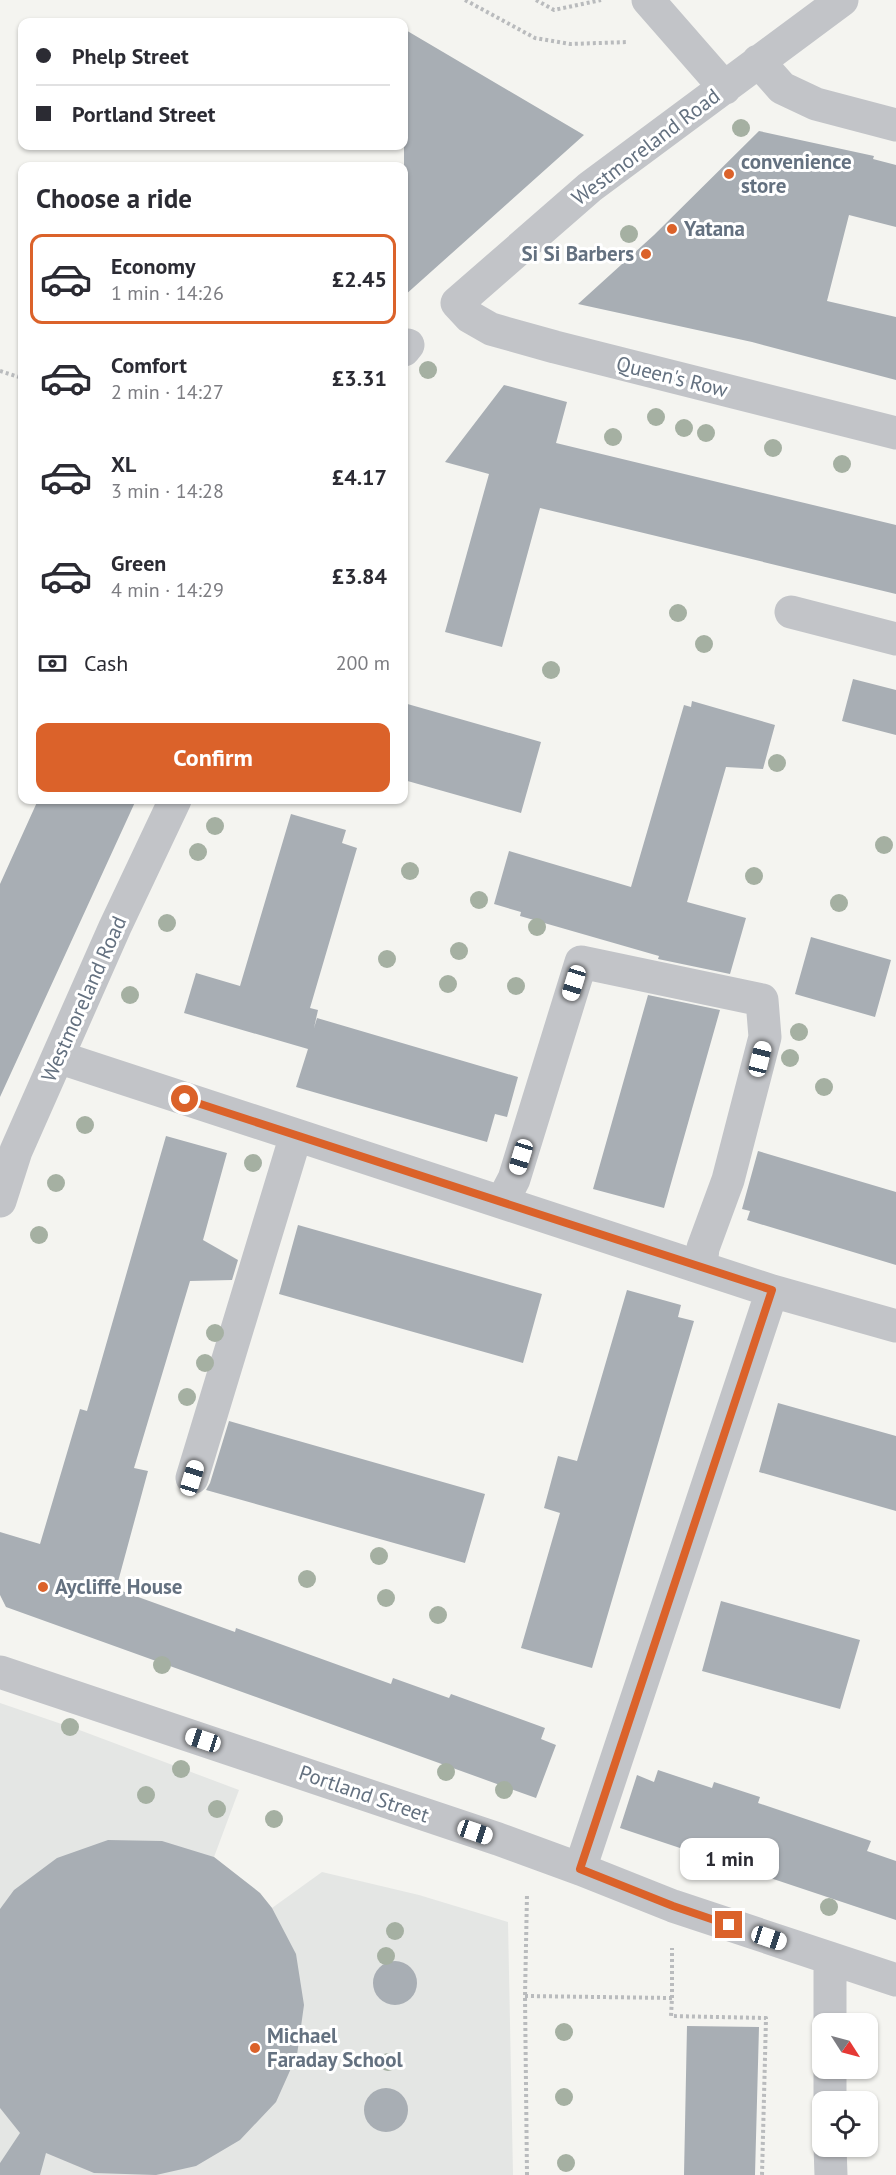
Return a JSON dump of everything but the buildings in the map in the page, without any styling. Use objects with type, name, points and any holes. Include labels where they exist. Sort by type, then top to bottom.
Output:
[{"type":"street","points":[[648,0],[725,88]]},
{"type":"street","name":"Westmoreland Road","points":[[457,303],[590,187],[842,0]]},
{"type":"street","points":[[758,61],[782,88],[816,104],[896,125]]},
{"type":"street","name":"Queen's Row","points":[[457,303],[470,317],[490,329],[896,433]]},
{"type":"street","points":[[791,612],[896,639]]},
{"type":"street","name":"Westmoreland Road","points":[[0,1201],[16,1151],[115,927],[173,804]]},
{"type":"street","points":[[502,1202],[514,1179],[581,962],[762,1000],[765,1037],[728,1180],[703,1248],[701,1266]]},
{"type":"street","points":[[58,1057],[772,1290],[896,1326]]},
{"type":"street","points":[[192,1478],[296,1135]]},
{"type":"street","points":[[580,1869],[772,1290]]},
{"type":"street","name":"Portland Street","points":[[0,1672],[528,1850],[673,1906],[896,1980]]},
{"type":"street","points":[[830,1958],[830,2013]]},
{"type":"street","points":[[830,2157],[831,2175]]},
{"type":"path","points":[[465,0],[535,38],[570,44],[602,44],[680,35]]},
{"type":"path","points":[[536,0],[554,10],[601,0]]},
{"type":"path","points":[[0,371],[18,377]]},
{"type":"path","points":[[527,2175],[525,1996],[528,1850]]},
{"type":"path","points":[[525,1996],[672,1998],[671,2016],[766,2018],[762,2175]]},
{"type":"shaded area","name":"Michael Faraday School","points":[[0,1703],[239,1790],[214,1857],[260,1893],[272,1908],[322,1872],[419,1895],[508,1922],[513,2175],[0,2175]]},
{"type":"place","name":"convenience store","points":[[729,174]]},
{"type":"place","name":"Yatana","points":[[672,229]]},
{"type":"place","name":"Si Si Barbers","points":[[646,254]]},
{"type":"place","name":"Aycliffe House","points":[[43,1587]]},
{"type":"place","name":"Michael Faraday School","points":[[255,2048]]},
{"type":"route","points":[[185,1099],[772,1290],[580,1869],[673,1906],[729,1925]]}]
